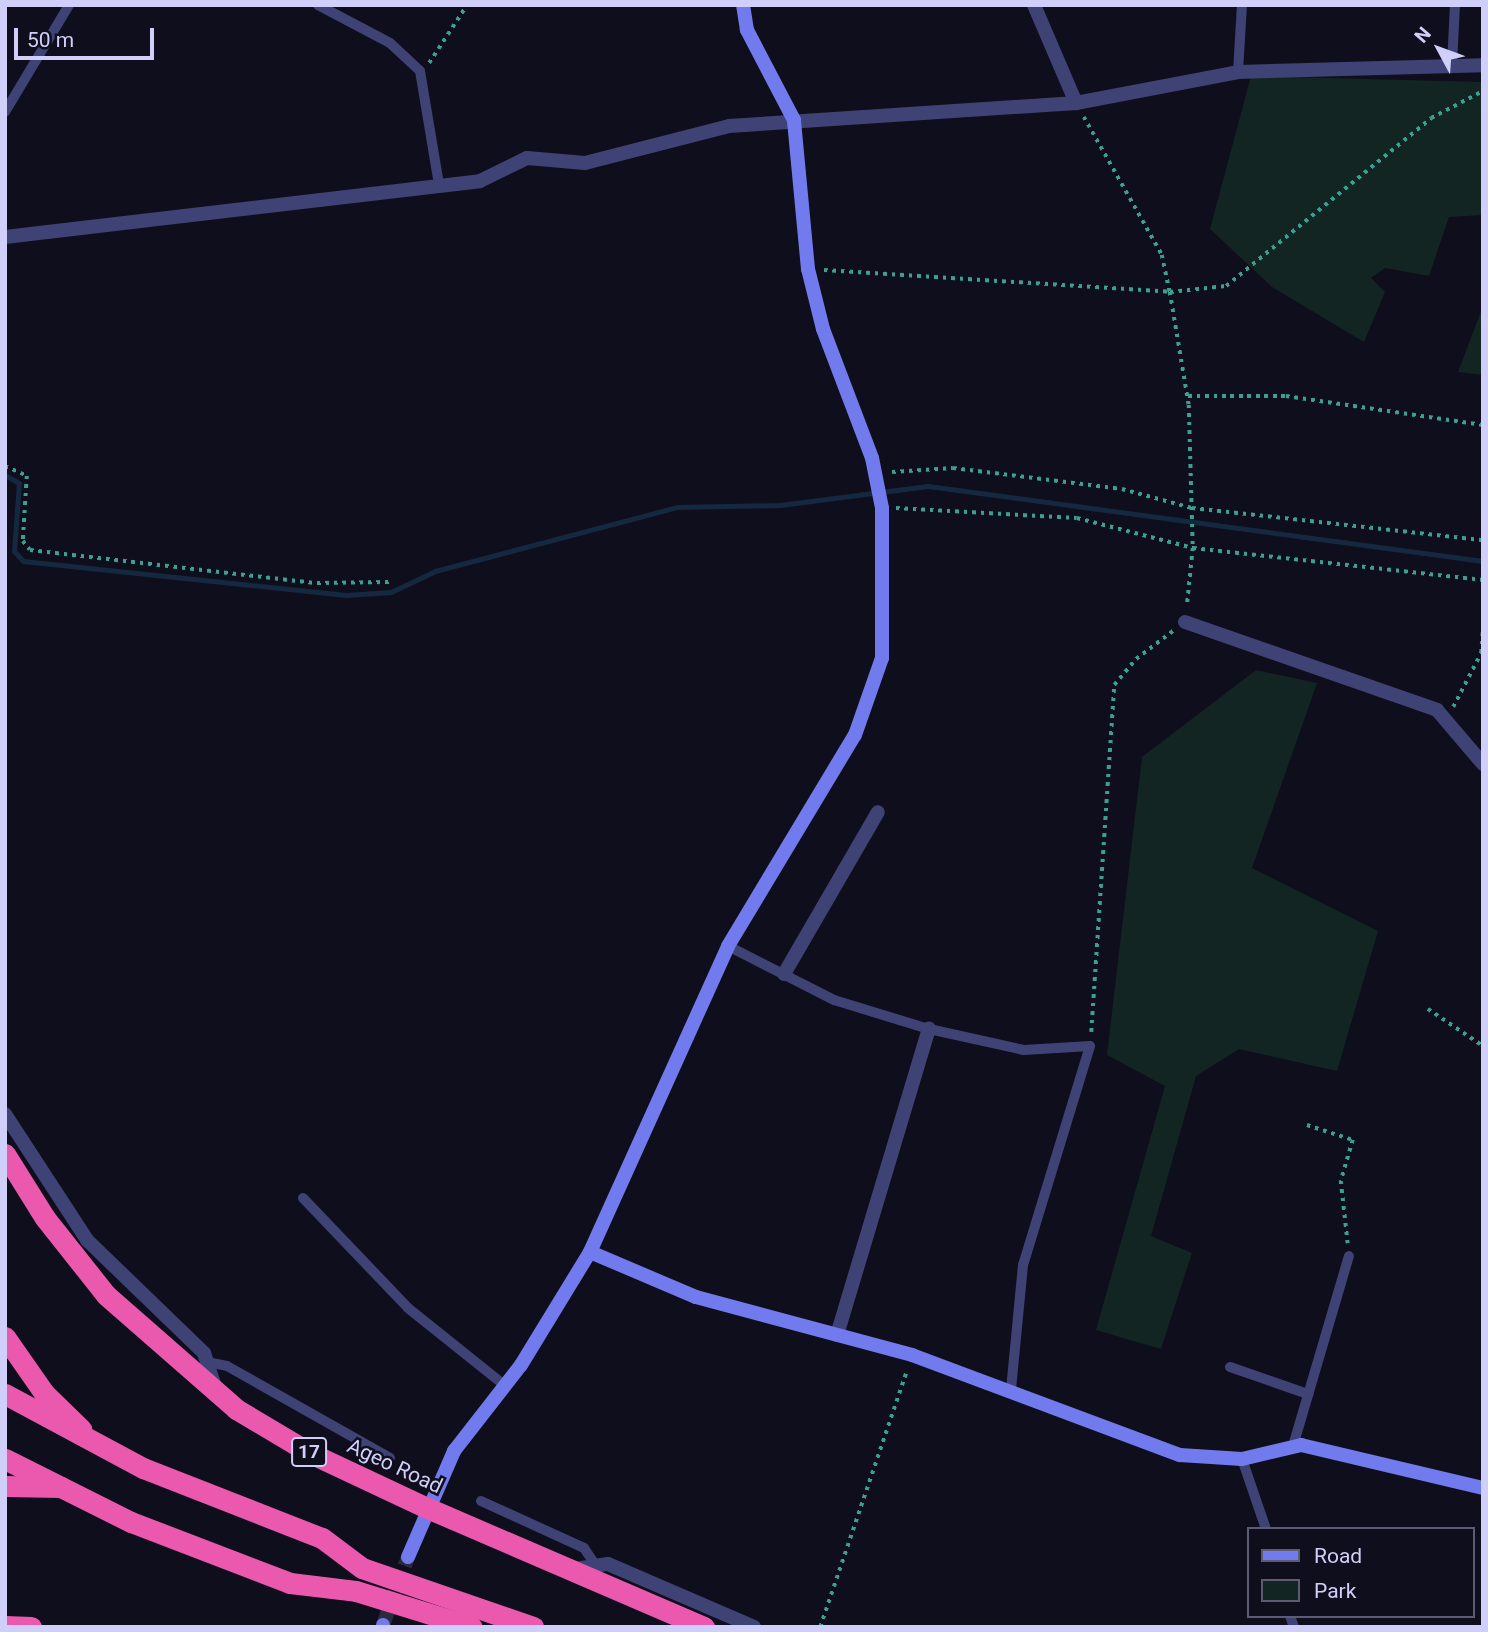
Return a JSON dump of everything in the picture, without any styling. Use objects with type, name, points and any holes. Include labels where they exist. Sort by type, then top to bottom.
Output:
[{"type":"highway","name":"Ageo Road","points":[[5,1154],[45,1218],[106,1295],[216,1392],[310,1453],[567,1570],[704,1627]]},
{"type":"highway","points":[[5,1337],[44,1393],[92,1441]]},
{"type":"highway","points":[[5,1394],[92,1441],[322,1538],[362,1567],[533,1627]]},
{"type":"highway","points":[[5,1459],[77,1489],[131,1522],[290,1583],[356,1591],[472,1627]]},
{"type":"highway","points":[[5,1486],[77,1489]]},
{"type":"highway","points":[[5,1626],[31,1627]]},
{"type":"street","points":[[408,1558],[425,1507],[454,1451],[559,1309],[590,1252],[728,946],[855,735],[882,657],[882,508],[875,474],[808,269],[794,120],[747,30],[743,5]]},
{"type":"street","points":[[1034,5],[1076,103]]},
{"type":"street","points":[[5,237],[480,181],[527,158],[585,163],[729,126],[1076,103],[1238,72],[1483,65]]},
{"type":"street","points":[[1185,622],[1425,706],[1446,721],[1483,764]]},
{"type":"street","points":[[784,974],[878,812]]},
{"type":"street","points":[[837,1335],[929,1029]]},
{"type":"street","points":[[5,1114],[87,1240],[207,1363],[216,1392]]},
{"type":"street","points":[[590,1252],[718,1304],[912,1355],[1011,1389],[1180,1455],[1242,1459],[1293,1446],[1483,1488]]},
{"type":"street","points":[[567,1570],[594,1563],[754,1627]]},
{"type":"lane","points":[[5,112],[69,5]]},
{"type":"lane","points":[[318,5],[390,43],[421,77],[439,186]]},
{"type":"lane","points":[[1238,72],[1242,5]]},
{"type":"lane","points":[[1452,64],[1455,5]]},
{"type":"lane","points":[[728,946],[834,1000],[929,1029],[1024,1050],[1090,1046],[1023,1265],[1011,1389]]},
{"type":"lane","points":[[303,1198],[408,1308],[504,1385]]},
{"type":"lane","points":[[1293,1446],[1349,1256]]},
{"type":"lane","points":[[207,1363],[227,1366],[390,1458]]},
{"type":"lane","points":[[1230,1367],[1308,1394]]},
{"type":"lane","points":[[1242,1459],[1265,1527]]},
{"type":"lane","points":[[481,1501],[584,1548],[594,1563]]},
{"type":"path","points":[[421,77],[467,5]]},
{"type":"path","points":[[808,269],[1170,292],[1226,286],[1431,118],[1483,91]]},
{"type":"path","points":[[1076,103],[1156,243],[1170,292],[1188,396],[1193,548],[1185,622],[1136,659],[1114,685],[1090,1046]]},
{"type":"path","points":[[1188,396],[1286,396],[1483,425]]},
{"type":"path","points":[[5,466],[27,476],[23,541],[30,550],[317,583],[389,582]]},
{"type":"path","points":[[875,474],[953,468],[1122,489],[1192,508],[1483,540]]},
{"type":"path","points":[[882,508],[1077,518],[1193,548],[1483,580]]},
{"type":"path","points":[[1446,721],[1480,653],[1483,621]]},
{"type":"path","points":[[1428,1009],[1483,1046]]},
{"type":"path","points":[[1307,1125],[1353,1140],[1341,1181],[1349,1256]]},
{"type":"path","points":[[820,1627],[912,1355]]},
{"type":"green space","points":[[1251,76],[1483,82],[1483,215],[1449,217],[1429,276],[1385,268],[1371,278],[1385,292],[1364,342],[1272,287],[1210,229]]},
{"type":"green space","points":[[1483,306],[1483,375],[1458,372]]},
{"type":"green space","points":[[1256,670],[1317,683],[1252,868],[1378,931],[1337,1071],[1239,1049],[1196,1076],[1151,1236],[1192,1253],[1161,1349],[1096,1330],[1165,1086],[1107,1055],[1142,757]]},
{"type":"waterway","points":[[5,475],[19,483],[14,551],[23,561],[346,595],[391,592],[435,571],[677,507],[780,505],[928,486],[1483,561]]},
{"type":"tunnel","points":[[383,1625],[408,1557]]}]
